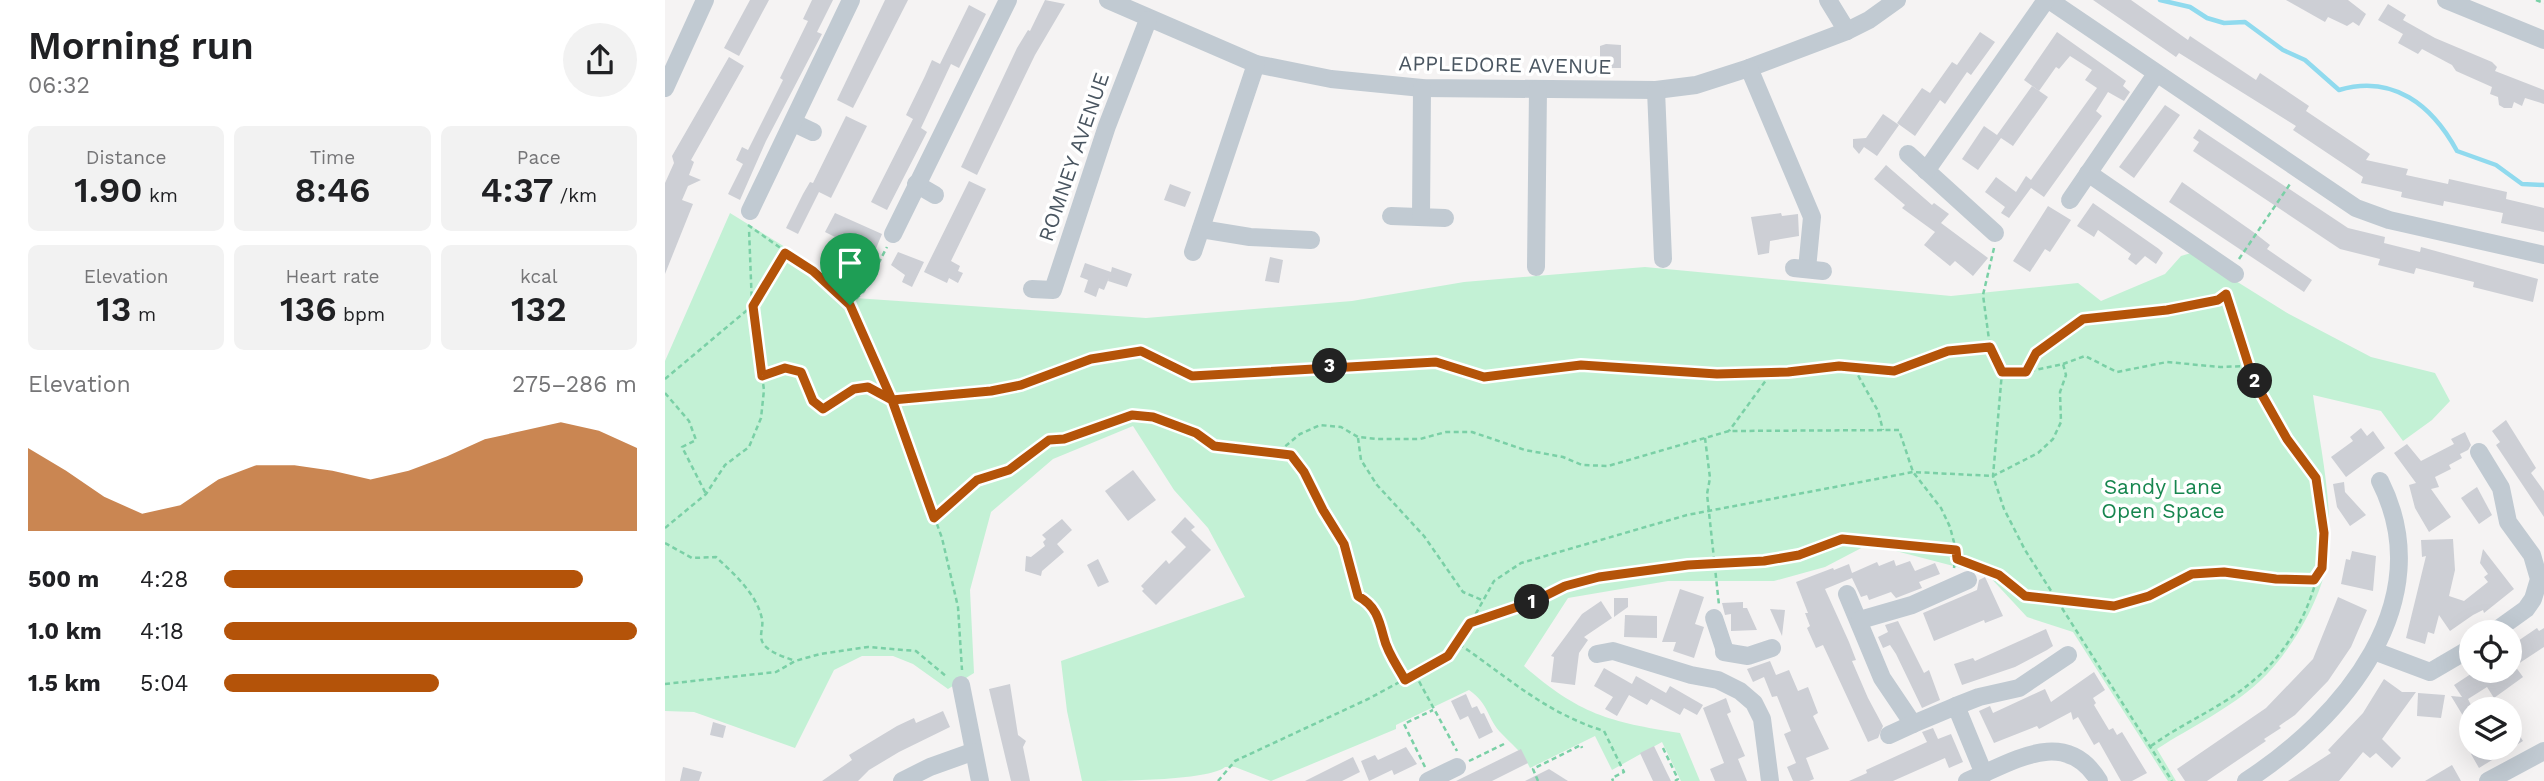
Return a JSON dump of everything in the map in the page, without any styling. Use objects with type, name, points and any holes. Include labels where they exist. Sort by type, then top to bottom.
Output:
[{"type":"street","points":[[665,88],[705,0]]},
{"type":"street","points":[[750,219],[851,0]]},
{"type":"street","points":[[893,234],[1008,0]]},
{"type":"street","name":"APPLEDORE AVENUE","points":[[1108,0],[1148,20],[1256,64],[1331,79],[1422,88],[1656,90],[1696,85],[1749,68],[1847,31],[1869,20],[1897,0]]},
{"type":"street","points":[[1828,0],[1847,31]]},
{"type":"street","points":[[1926,171],[2047,0],[2156,74],[2261,135],[2299,171],[2356,208],[2373,215],[2544,255]]},
{"type":"street","points":[[2446,0],[2544,40]]},
{"type":"street","name":"ROMNEY AVENUE","points":[[1032,289],[1053,290],[1107,126],[1148,20]]},
{"type":"street","points":[[1193,253],[1256,64]]},
{"type":"street","points":[[1749,68],[1812,216],[1808,270]]},
{"type":"street","points":[[2070,200],[2156,74]]},
{"type":"street","points":[[1421,218],[1422,88]]},
{"type":"street","points":[[1536,267],[1538,89]]},
{"type":"street","points":[[1656,90],[1663,258]]},
{"type":"street","points":[[794,123],[813,132]]},
{"type":"street","points":[[1907,154],[1995,233]]},
{"type":"street","points":[[2088,173],[2179,247],[2233,273]]},
{"type":"street","points":[[916,184],[935,195]]},
{"type":"street","points":[[1391,216],[1445,218]]},
{"type":"street","points":[[1292,239],[1294,220]]},
{"type":"street","points":[[1201,229],[1311,240]]},
{"type":"street","points":[[2479,452],[2501,488],[2513,546],[2537,566],[2537,589],[2526,608],[2510,620]]},
{"type":"street","points":[[2246,781],[2309,735],[2329,715],[2355,683],[2374,651],[2392,607],[2399,567],[2393,509],[2379,482]]},
{"type":"street","points":[[1860,620],[1912,605],[1957,574]]},
{"type":"street","points":[[1847,594],[1882,678],[1913,724]]},
{"type":"street","points":[[1714,618],[1724,648],[1718,680]]},
{"type":"street","points":[[1608,647],[1691,675],[1718,680],[1740,691],[1759,710],[1770,781]]},
{"type":"street","points":[[1724,648],[1748,656],[1772,648]]},
{"type":"street","points":[[2374,651],[2430,672],[2459,655]]},
{"type":"street","points":[[1888,735],[1979,697],[2019,688],[2063,666]]},
{"type":"street","points":[[961,685],[972,752],[980,781]]},
{"type":"street","points":[[1956,706],[1985,774]]},
{"type":"street","points":[[1967,781],[2033,753],[2053,751],[2085,764],[2099,781]]},
{"type":"street","points":[[2488,781],[2544,751]]},
{"type":"street","points":[[902,781],[929,767],[972,752]]},
{"type":"street","points":[[1429,780],[1460,765]]},
{"type":"path","points":[[2536,0],[2544,3]]},
{"type":"path","points":[[2026,372],[2036,353],[2083,319],[2218,300],[2226,294],[2233,273],[2299,171]]},
{"type":"path","points":[[750,219],[785,253],[813,271],[850,305],[892,400],[934,518],[958,607],[963,652],[961,685]]},
{"type":"path","points":[[665,528],[706,494],[725,465],[749,447],[761,418],[762,376],[753,306],[750,219]]},
{"type":"path","points":[[1995,233],[1993,261],[1983,295],[1990,347],[2002,372],[1993,476],[2013,530],[2172,781]]},
{"type":"path","points":[[850,305],[864,291],[893,234]]},
{"type":"path","points":[[665,379],[753,306],[785,253]]},
{"type":"path","points":[[2151,746],[2255,680],[2281,652],[2295,629],[2314,580],[2322,568],[2324,533],[2316,478],[2273,415],[2249,366],[2226,294]]},
{"type":"path","points":[[762,376],[785,368],[801,372],[813,401],[823,409],[854,389],[868,387],[892,400],[1011,387],[1091,359],[1141,351],[1192,376],[1436,362],[1484,377],[1581,365],[1717,374],[1854,368],[1894,371],[1948,351],[1990,347]]},
{"type":"path","points":[[2002,372],[2026,372],[2085,356],[2117,372],[2167,362],[2220,368],[2249,366]]},
{"type":"path","points":[[1218,781],[1235,761],[1405,680],[1448,656],[1459,644],[1494,580],[1521,563],[1687,516],[1913,472],[1993,476],[2038,453],[2053,439],[2061,422],[2060,392],[2066,375],[2063,364]]},
{"type":"path","points":[[1854,368],[1862,377],[1883,430]]},
{"type":"path","points":[[1729,431],[1772,372]]},
{"type":"path","points":[[665,393],[689,421],[696,440],[682,447],[706,494]]},
{"type":"path","points":[[934,518],[977,480],[1009,470],[1049,440],[1064,439],[1132,415],[1153,417],[1196,433],[1214,446],[1291,455],[1315,491],[1323,510],[1344,544],[1358,596],[1371,603],[1383,628],[1384,639],[1405,680]]},
{"type":"path","points":[[1277,453],[1300,433],[1320,425],[1341,427],[1358,437],[1420,439],[1446,432],[1472,432],[1525,450],[1563,457],[1582,465],[1608,466],[1729,431],[1899,430],[1913,472],[1941,508],[1956,550],[1957,574],[1999,575],[2025,596],[2114,606],[2149,596],[2192,574],[2314,580]]},
{"type":"path","points":[[1358,437],[1361,460],[1377,485],[1424,536],[1463,592],[1482,600]]},
{"type":"path","points":[[1705,438],[1718,585]]},
{"type":"path","points":[[1470,623],[1535,601],[1565,586],[1599,577],[1717,563],[1764,561],[1799,555],[1842,539],[1956,550]]},
{"type":"path","points":[[665,544],[692,558],[716,557],[740,581],[757,605],[763,622],[760,635],[765,645],[795,661]]},
{"type":"path","points":[[1459,644],[1530,697],[1569,720],[1604,731],[1624,772],[1612,778],[1613,781]]},
{"type":"path","points":[[665,684],[776,672],[795,661],[868,647],[908,649],[961,685]]},
{"type":"path","points":[[1416,674],[1433,710]]},
{"type":"path","points":[[1429,780],[1404,723],[1437,709],[1460,765],[1504,744]]},
{"type":"path","points":[[1538,781],[1533,769],[1581,746],[1583,748]]},
{"type":"path","points":[[1663,748],[1677,780]]},
{"type":"green space","name":"Sandy Lane Open Space","points":[[730,213],[827,273],[855,298],[1146,318],[1352,301],[1464,282],[1645,267],[1951,296],[2078,283],[2101,301],[2165,274],[2181,256],[2191,253],[2289,314],[2371,357],[2435,373],[2450,401],[2432,420],[2403,441],[2381,411],[2313,395],[2323,458],[2329,525],[2326,566],[2317,596],[2292,643],[2260,681],[2224,709],[2157,749],[2176,781],[2168,781],[2073,632],[2027,617],[1988,575],[1869,544],[1825,567],[1774,581],[1668,581],[1568,598],[1524,666],[1562,695],[1596,713],[1633,725],[1680,733],[1700,781],[1681,781],[1662,742],[1612,770],[1595,736],[1530,768],[1521,753],[1497,728],[1481,701],[1469,690],[1396,725],[1396,729],[1271,781],[1235,767],[1225,767],[1215,772],[1181,778],[1082,781],[1067,711],[1061,661],[1245,597],[1208,528],[1174,490],[1133,426],[1053,459],[991,512],[970,590],[974,673],[948,689],[913,664],[893,656],[862,656],[834,670],[795,748],[694,712],[665,711],[665,361]]},
{"type":"building","points":[[750,0],[769,0],[739,56],[724,48]]},
{"type":"building","points":[[812,0],[833,0],[817,32],[822,34],[766,141],[740,200],[728,194],[743,164],[736,160],[742,147],[748,150],[783,80],[780,78],[808,21],[803,19]]},
{"type":"building","points":[[885,0],[908,0],[853,108],[837,100]]},
{"type":"building","points":[[1045,0],[1065,4],[1035,55],[977,175],[961,167],[1017,48],[1028,30],[1030,31]]},
{"type":"building","points":[[2093,0],[2131,0],[2188,40],[2190,36],[2256,80],[2260,73],[2309,106],[2306,111],[2370,154],[2366,160],[2408,169],[2406,175],[2448,184],[2449,179],[2507,192],[2506,199],[2544,208],[2544,232],[2501,223],[2503,213],[2444,201],[2443,206],[2401,197],[2402,192],[2361,183],[2363,177],[2293,130],[2296,126],[2179,53],[2176,57]]},
{"type":"building","points":[[2286,0],[2348,0],[2366,14],[2359,26],[2353,22],[2347,26],[2328,17],[2325,22]]},
{"type":"building","points":[[2388,4],[2406,15],[2403,20],[2435,38],[2492,62],[2497,67],[2495,71],[2544,90],[2544,104],[2525,98],[2522,106],[2514,102],[2512,108],[2504,108],[2499,105],[2498,97],[2490,94],[2492,87],[2456,71],[2452,65],[2422,49],[2418,54],[2398,43],[2403,34],[2378,20]]},
{"type":"building","points":[[969,5],[986,14],[959,68],[951,64],[921,128],[927,132],[887,210],[871,202],[913,119],[906,115],[932,60],[940,64]]},
{"type":"building","points":[[1980,32],[1995,42],[1971,75],[1967,72],[1945,104],[1940,100],[1915,136],[1897,123],[1922,88],[1930,93],[1952,62],[1957,65]]},
{"type":"building","points":[[2057,32],[2126,81],[2123,86],[2130,92],[2124,101],[2108,92],[2096,111],[2102,116],[2044,197],[2031,188],[2009,218],[2001,213],[2005,207],[1985,192],[1996,177],[2016,192],[2026,176],[2031,180],[2097,88],[2085,80],[2092,70],[2070,56],[2059,69],[2056,67],[2039,91],[2024,80]]},
{"type":"building","points":[[1621,45],[1621,68],[1607,68],[1607,60],[1600,60],[1600,46]]},
{"type":"building","points":[[729,57],[744,66],[691,160],[694,162],[689,175],[701,180],[688,186],[682,200],[693,204],[665,274],[665,183],[674,163],[672,156]]},
{"type":"building","points":[[2032,86],[2048,97],[2013,146],[2001,138],[1978,170],[1962,159],[1984,126],[1997,135]]},
{"type":"building","points":[[2165,105],[2180,115],[2134,178],[2119,167]]},
{"type":"building","points":[[1883,114],[1899,125],[1877,156],[1864,147],[1859,154],[1853,147],[1853,139],[1866,138]]},
{"type":"building","points":[[846,116],[867,126],[831,198],[819,192],[798,234],[786,228],[810,182],[813,183]]},
{"type":"building","points":[[2199,129],[2348,228],[2385,237],[2384,243],[2420,252],[2421,247],[2538,279],[2533,302],[2473,287],[2474,282],[2416,268],[2414,274],[2378,265],[2380,259],[2340,249],[2193,151],[2199,142],[2193,138]]},
{"type":"building","points":[[1886,165],[1932,205],[1934,203],[1949,214],[1941,223],[1988,258],[1973,276],[1955,261],[1950,266],[1924,245],[1935,232],[1902,208],[1905,205],[1874,179]]},
{"type":"building","points":[[969,181],[986,189],[951,261],[960,266],[958,271],[963,273],[958,283],[949,278],[947,283],[924,272]]},
{"type":"building","points":[[2182,182],[2252,231],[2270,245],[2267,249],[2312,280],[2304,292],[2169,202]]},
{"type":"building","points":[[1170,184],[1191,192],[1185,207],[1164,200]]},
{"type":"building","points":[[2093,203],[2159,249],[2163,253],[2156,264],[2145,256],[2136,265],[2128,259],[2131,254],[2098,230],[2094,237],[2077,226]]},
{"type":"building","points":[[2048,206],[2071,220],[2050,252],[2045,249],[2030,272],[2013,261]]},
{"type":"building","points":[[835,213],[882,234],[875,251],[879,253],[870,272],[836,254],[843,241],[825,232]]},
{"type":"building","points":[[1781,213],[1782,216],[1798,214],[1799,236],[1770,241],[1769,253],[1758,255],[1751,217]]},
{"type":"building","points":[[898,252],[924,262],[912,287],[902,282],[905,275],[891,265]]},
{"type":"building","points":[[1270,257],[1283,260],[1279,283],[1265,281]]},
{"type":"building","points":[[1085,263],[1111,272],[1112,267],[1132,274],[1127,287],[1108,281],[1109,278],[1104,290],[1099,288],[1096,297],[1084,292],[1088,280],[1080,277]]},
{"type":"building","points":[[2506,420],[2536,468],[2531,473],[2544,491],[2544,517],[2496,445],[2500,442],[2492,431]]},
{"type":"building","points":[[2361,428],[2367,436],[2373,431],[2385,448],[2346,477],[2331,457],[2353,441],[2350,437]]},
{"type":"building","points":[[2465,432],[2471,445],[2460,454],[2462,458],[2449,465],[2451,469],[2435,477],[2439,487],[2431,489],[2451,517],[2429,532],[2415,508],[2409,485],[2416,483],[2394,453],[2407,444],[2421,461],[2454,444],[2451,439]]},
{"type":"building","points":[[1133,470],[1156,500],[1128,521],[1105,491]]},
{"type":"building","points":[[2344,482],[2345,492],[2366,515],[2350,526],[2337,507],[2333,484]]},
{"type":"building","points":[[2477,487],[2492,515],[2479,524],[2461,498]]},
{"type":"building","points":[[1185,517],[1195,527],[1191,530],[1211,550],[1156,605],[1142,591],[1144,589],[1141,586],[1166,560],[1169,564],[1186,547],[1171,532]]},
{"type":"building","points":[[1062,519],[1072,530],[1057,544],[1064,552],[1042,571],[1041,576],[1025,571],[1026,556],[1031,557],[1045,546],[1043,542],[1046,539],[1042,535]]},
{"type":"building","points":[[2453,539],[2455,570],[2449,596],[2464,601],[2488,582],[2484,577],[2488,574],[2480,563],[2483,549],[2514,589],[2484,613],[2483,610],[2466,620],[2459,620],[2459,625],[2450,631],[2439,615],[2434,634],[2428,632],[2425,644],[2406,638],[2426,556],[2422,557],[2421,540]]},
{"type":"building","points":[[2352,551],[2376,556],[2373,591],[2341,584],[2346,559],[2350,560]]},
{"type":"building","points":[[1098,559],[1109,582],[1098,587],[1087,565]]},
{"type":"building","points":[[1894,560],[1896,566],[1910,561],[1915,571],[1935,563],[1940,574],[1919,582],[1922,588],[1896,598],[1891,592],[1869,600],[1867,595],[1861,597],[1852,578],[1825,589],[1856,660],[1852,661],[1883,726],[1878,738],[1868,742],[1823,645],[1816,648],[1807,628],[1810,626],[1805,613],[1808,613],[1796,582],[1849,564],[1852,573],[1877,562],[1879,566]]},
{"type":"building","points":[[1985,577],[2003,616],[1985,623],[1984,620],[1934,641],[1923,613],[1977,590],[1979,580]]},
{"type":"building","points":[[1680,589],[1704,597],[1695,624],[1704,627],[1694,658],[1673,651],[1676,642],[1662,642]]},
{"type":"building","points":[[2338,597],[2367,610],[2351,647],[2328,681],[2295,715],[2279,726],[2281,728],[2264,739],[2266,741],[2207,781],[2185,781],[2177,769],[2266,708],[2313,659]]},
{"type":"building","points":[[1614,598],[1628,598],[1628,607],[1614,617]]},
{"type":"building","points":[[1601,601],[1612,618],[1584,637],[1588,640],[1579,653],[1575,685],[1551,682],[1554,657],[1551,656],[1582,614]]},
{"type":"building","points":[[1743,602],[1743,608],[1747,608],[1757,630],[1731,631],[1731,614],[1725,615],[1722,603]]},
{"type":"building","points":[[1770,609],[1785,610],[1782,636]]},
{"type":"building","points":[[1625,615],[1657,616],[1657,638],[1624,637]]},
{"type":"building","points":[[1898,621],[1924,673],[1929,670],[1940,700],[1922,708],[1896,654],[1890,645],[1883,648],[1878,637],[1888,632],[1885,625]]},
{"type":"building","points":[[2537,628],[2539,631],[2544,628],[2544,647],[2522,661],[2522,638]]},
{"type":"building","points":[[2046,629],[2053,646],[2047,650],[2015,667],[1962,685],[1954,664],[1973,658],[1975,661]]},
{"type":"building","points":[[1770,661],[1776,675],[1789,670],[1798,691],[1808,687],[1818,713],[1813,716],[1829,749],[1806,758],[1814,779],[1809,781],[1793,781],[1787,767],[1796,763],[1784,734],[1791,731],[1777,696],[1772,697],[1764,677],[1753,682],[1747,669]]},
{"type":"building","points":[[1604,668],[1632,684],[1636,676],[1666,693],[1670,686],[1703,705],[1697,715],[1684,708],[1680,715],[1651,699],[1647,705],[1629,695],[1617,716],[1605,709],[1613,697],[1594,686]]},
{"type":"building","points":[[2094,672],[2105,690],[2093,698],[2096,703],[2094,705],[2109,730],[2113,728],[2117,735],[2122,732],[2147,773],[2132,781],[2121,781],[2099,742],[2094,745],[2078,717],[2073,720],[2071,712],[2039,729],[2037,726],[1994,743],[1979,711],[1990,706],[1993,713],[2045,689],[2051,702]]},
{"type":"building","points":[[2384,679],[2402,692],[2416,692],[2382,739],[2401,758],[2392,768],[2376,753],[2370,758],[2363,752],[2339,781],[2288,781],[2331,753],[2328,750],[2363,713]]},
{"type":"building","points":[[2459,682],[2515,683],[2495,697],[2487,687],[2471,697],[2462,697],[2454,685]]},
{"type":"building","points":[[1010,684],[1018,735],[1026,741],[1023,747],[1030,781],[1011,781],[989,689]]},
{"type":"building","points":[[2418,693],[2445,695],[2441,718],[2417,716]]},
{"type":"building","points":[[1466,694],[1472,708],[1477,706],[1481,714],[1484,713],[1493,732],[1479,739],[1468,716],[1460,720],[1451,701]]},
{"type":"building","points":[[2451,696],[2462,697],[2459,697],[2459,709]]},
{"type":"building","points":[[1726,698],[1731,712],[1727,714],[1745,756],[1738,759],[1747,781],[1715,781],[1710,769],[1724,763],[1703,708]]},
{"type":"building","points":[[943,711],[950,727],[899,752],[869,770],[858,781],[822,781],[852,760],[849,755],[897,726],[914,718],[916,723]]},
{"type":"building","points":[[713,722],[726,726],[723,738],[710,735]]},
{"type":"building","points":[[1933,728],[1938,739],[1951,734],[1963,762],[1949,768],[1945,758],[1893,781],[1849,781],[1867,773],[1866,770],[1927,742],[1922,732]]},
{"type":"building","points":[[1654,746],[1671,781],[1653,781],[1640,753]]},
{"type":"building","points":[[1406,747],[1417,764],[1394,775],[1392,770],[1369,781],[1361,761],[1375,755],[1378,760]]},
{"type":"building","points":[[1521,749],[1528,763],[1492,781],[1456,781]]},
{"type":"building","points":[[1353,757],[1360,772],[1342,781],[1305,781]]},
{"type":"building","points":[[2474,760],[2492,760],[2479,768]]},
{"type":"building","points":[[2452,765],[2461,781],[2425,781]]},
{"type":"building","points":[[683,767],[702,772],[699,781],[680,781]]},
{"type":"building","points":[[1549,769],[1568,781],[1525,781]]},
{"type":"waterway","points":[[2160,0],[2190,7],[2207,18],[2224,23],[2245,22],[2283,50],[2305,60],[2339,90],[2377,86],[2409,97],[2436,120],[2457,151],[2496,165],[2522,184],[2544,185]]},
{"type":"route","points":[[850,305],[813,271],[785,253],[753,306],[762,376],[785,368],[801,372],[813,401],[823,409],[854,389],[868,387],[892,400],[991,391],[1021,385],[1091,359],[1141,351],[1192,376],[1380,363],[1436,362],[1484,377],[1513,371],[1581,365],[1717,374],[1788,372],[1839,366],[1894,371],[1948,351],[1990,347],[1994,361],[2002,372],[2026,372],[2036,353],[2083,319],[2108,314],[2123,316],[2139,311],[2167,310],[2218,300],[2226,294],[2253,379],[2287,439],[2316,478],[2324,533],[2322,568],[2314,580],[2276,579],[2224,572],[2192,574],[2149,596],[2114,606],[2025,596],[1999,575],[1957,559],[1956,550],[1842,539],[1799,555],[1764,561],[1688,565],[1599,577],[1565,586],[1535,601],[1470,623],[1459,644],[1448,656],[1405,680],[1384,639],[1383,628],[1371,603],[1358,596],[1344,544],[1304,472],[1291,455],[1258,449],[1237,450],[1214,446],[1196,433],[1153,417],[1132,415],[1064,439],[1049,440],[1009,470],[977,480],[970,489],[934,518],[892,400],[850,305]]}]
